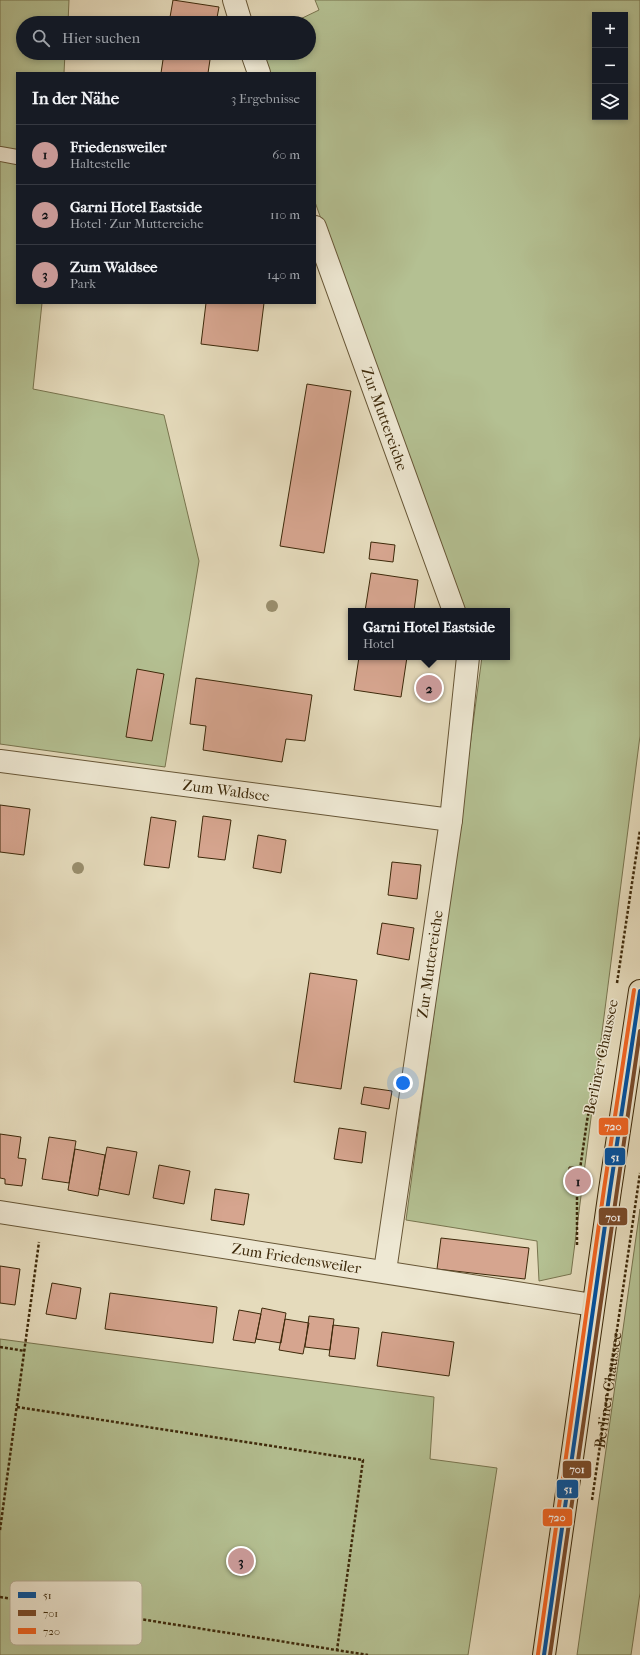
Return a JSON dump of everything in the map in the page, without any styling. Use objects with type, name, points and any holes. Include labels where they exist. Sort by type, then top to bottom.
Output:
[{"type":"main road","name":"Berliner Chaussee","points":[[544,1655],[593,1305],[640,991]]},
{"type":"street","points":[[234,0],[239,16]]},
{"type":"street","points":[[254,60],[259,72]]},
{"type":"street","name":"Zur Muttereiche","points":[[316,230],[453,608]]},
{"type":"street","name":"Zur Muttereiche","points":[[385,1271],[451,820],[468,660]]},
{"type":"street","name":"Zum Waldsee","points":[[0,761],[451,820]]},
{"type":"street","name":"Zum Friedensweiler","points":[[0,1212],[385,1271],[593,1305]]},
{"type":"lane","points":[[0,154],[16,157]]},
{"type":"path","name":"Berliner Chaussee","points":[[616,984],[640,830]]},
{"type":"path","name":"Berliner Chaussee","points":[[576,1249],[577,1190],[587,1121],[595,1077],[609,1030]]},
{"type":"path","name":"Berliner Chaussee","points":[[591,1505],[640,1173]]},
{"type":"path","points":[[0,1530],[43,1218]]},
{"type":"path","points":[[0,1348],[25,1351]]},
{"type":"path","points":[[17,1407],[363,1460],[337,1650]]},
{"type":"path","points":[[0,1597],[10,1599]]},
{"type":"path","points":[[142,1619],[368,1655]]},
{"type":"green space","points":[[0,0],[69,0],[68,16],[16,16],[16,60],[65,60],[64,72],[16,72],[16,304],[42,304],[33,389],[164,415],[199,561],[165,767],[0,744]]},
{"type":"green space","points":[[315,0],[640,0],[640,736],[571,1274],[539,1281],[537,1241],[406,1220],[482,660],[510,660],[510,608],[465,608],[358,323],[316,205],[316,72],[269,72],[264,60],[316,60],[316,16],[307,16],[319,10]]},
{"type":"green space","points":[[640,1209],[640,1593],[631,1655],[577,1655]]},
{"type":"green space","points":[[0,1339],[434,1397],[430,1459],[497,1468],[468,1655],[0,1655]]},
{"type":"building","points":[[173,0],[219,7],[217,16],[170,16]]},
{"type":"building","points":[[163,60],[210,60],[208,72],[161,72]]},
{"type":"building","points":[[206,304],[264,304],[258,351],[201,344]]},
{"type":"building","points":[[307,384],[351,391],[324,553],[280,546]]},
{"type":"building","points":[[371,542],[395,545],[393,562],[369,559]]},
{"type":"building","points":[[371,573],[418,580],[414,608],[365,608]]},
{"type":"building","points":[[359,660],[407,660],[401,697],[354,690]]},
{"type":"building","points":[[137,669],[164,674],[152,741],[126,737]]},
{"type":"building","points":[[196,678],[312,695],[305,741],[286,739],[282,762],[203,750],[206,726],[190,724]]},
{"type":"building","points":[[0,805],[30,809],[24,855],[0,852]]},
{"type":"building","points":[[203,816],[231,820],[225,860],[198,857]]},
{"type":"building","points":[[151,817],[176,821],[169,868],[144,865]]},
{"type":"building","points":[[258,835],[286,840],[281,873],[253,868]]},
{"type":"building","points":[[392,862],[421,865],[417,899],[388,895]]},
{"type":"building","points":[[382,923],[414,928],[409,960],[377,954]]},
{"type":"building","points":[[310,973],[357,980],[341,1089],[294,1082]]},
{"type":"building","points":[[364,1087],[392,1091],[389,1109],[361,1104]]},
{"type":"building","points":[[339,1128],[366,1132],[362,1163],[334,1159]]},
{"type":"building","points":[[0,1134],[21,1137],[18,1158],[26,1159],[22,1186],[5,1184],[5,1179],[0,1178]]},
{"type":"building","points":[[49,1137],[76,1141],[69,1183],[42,1179]]},
{"type":"building","points":[[107,1147],[137,1152],[129,1195],[99,1189]]},
{"type":"building","points":[[75,1149],[105,1155],[98,1196],[68,1190]]},
{"type":"building","points":[[159,1165],[190,1171],[184,1204],[153,1198]]},
{"type":"building","points":[[569,1167],[576,1167],[575,1184],[568,1183]]},
{"type":"building","points":[[215,1189],[249,1194],[244,1225],[211,1220]]},
{"type":"building","points":[[441,1238],[529,1248],[525,1279],[437,1269]]},
{"type":"building","points":[[0,1266],[20,1269],[15,1305],[0,1303]]},
{"type":"building","points":[[52,1283],[81,1288],[76,1319],[46,1314]]},
{"type":"building","points":[[110,1293],[217,1307],[213,1343],[105,1329]]},
{"type":"building","points":[[262,1308],[286,1313],[281,1343],[256,1339]]},
{"type":"building","points":[[239,1310],[261,1314],[255,1343],[233,1340]]},
{"type":"building","points":[[309,1316],[334,1319],[330,1350],[305,1347]]},
{"type":"building","points":[[285,1319],[309,1323],[303,1354],[279,1350]]},
{"type":"building","points":[[333,1325],[359,1328],[355,1359],[329,1356]]},
{"type":"building","points":[[382,1332],[454,1342],[449,1376],[377,1366]]},
{"type":"transit line","name":"720","points":[[538,1654],[604,1189],[634,990]]},
{"type":"transit line","name":"51","points":[[544,1655],[610,1190],[640,991]]},
{"type":"transit line","name":"701","points":[[550,1655],[640,1031]]},
{"type":"place","name":"Garni Hotel Eastside","points":[[429,688]]},
{"type":"place","name":"Friedensweiler","points":[[578,1181]]},
{"type":"place","name":"Zum Waldsee","points":[[241,1561]]}]
